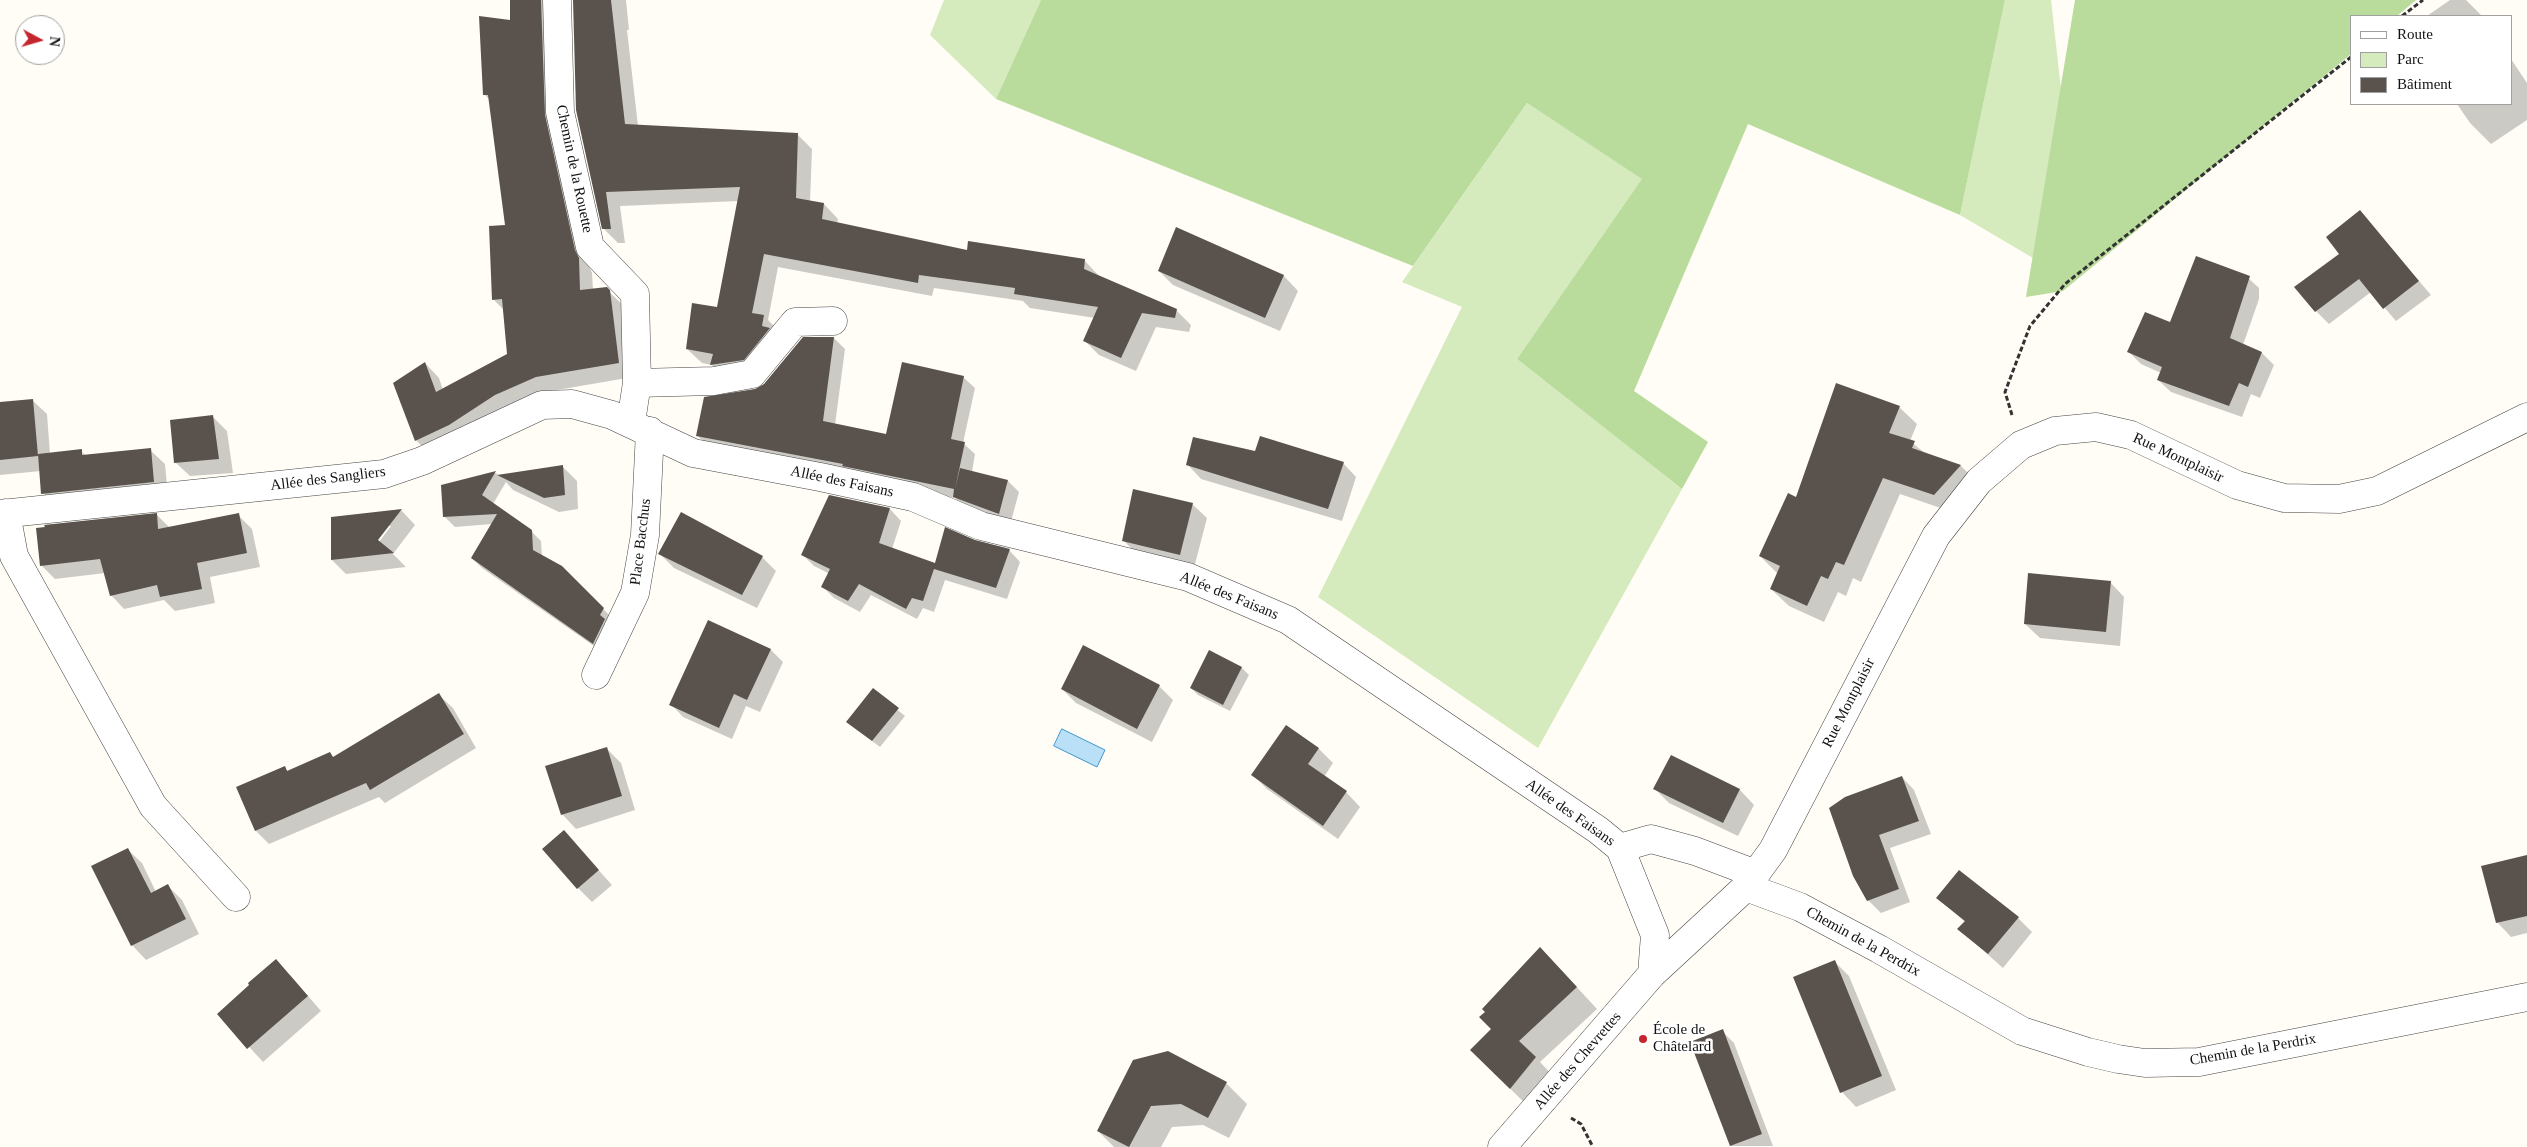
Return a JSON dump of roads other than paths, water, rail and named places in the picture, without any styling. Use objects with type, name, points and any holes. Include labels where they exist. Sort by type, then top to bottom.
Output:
[{"type":"street","name":"Chemin de la Rouette","points":[[557,0],[560,112],[590,247]]},
{"type":"street","name":"Place Bacchus","points":[[590,247],[635,294],[637,382],[641,427],[645,535],[635,593],[596,675]]},
{"type":"street","points":[[637,382],[714,381],[752,374],[795,322],[833,321]]},
{"type":"street","name":"Allée des Sangliers","points":[[3,513],[384,474],[422,460],[542,406],[572,404],[612,415],[693,453]]},
{"type":"street","name":"Rue Montplaisir","points":[[1652,974],[1751,880],[1773,850],[1936,536],[1979,481],[2021,445],[2055,431],[2096,427],[2131,435],[2237,485],[2284,498],[2339,499],[2377,491],[2527,417]]},
{"type":"street","name":"Allée des Faisans","points":[[693,453],[820,476],[913,498],[981,526],[1188,576],[1288,620],[1598,830],[1620,848]]},
{"type":"street","points":[[3,513],[14,556],[152,806],[236,897]]},
{"type":"street","name":"Chemin de la Perdrix","points":[[1620,848],[1651,839],[1695,851],[1751,880],[2022,1031],[2088,1052],[2145,1063],[2199,1062],[2527,997]]},
{"type":"street","points":[[1620,848],[1655,935],[1652,974]]},
{"type":"street","name":"Allée des Chevrettes","points":[[1502,1147],[1652,974]]},
{"type":"water","points":[[1062,729],[1105,750],[1097,767],[1054,746]]},
{"type":"place","name":"École de Châtelard","points":[[1643,1039]]}]
